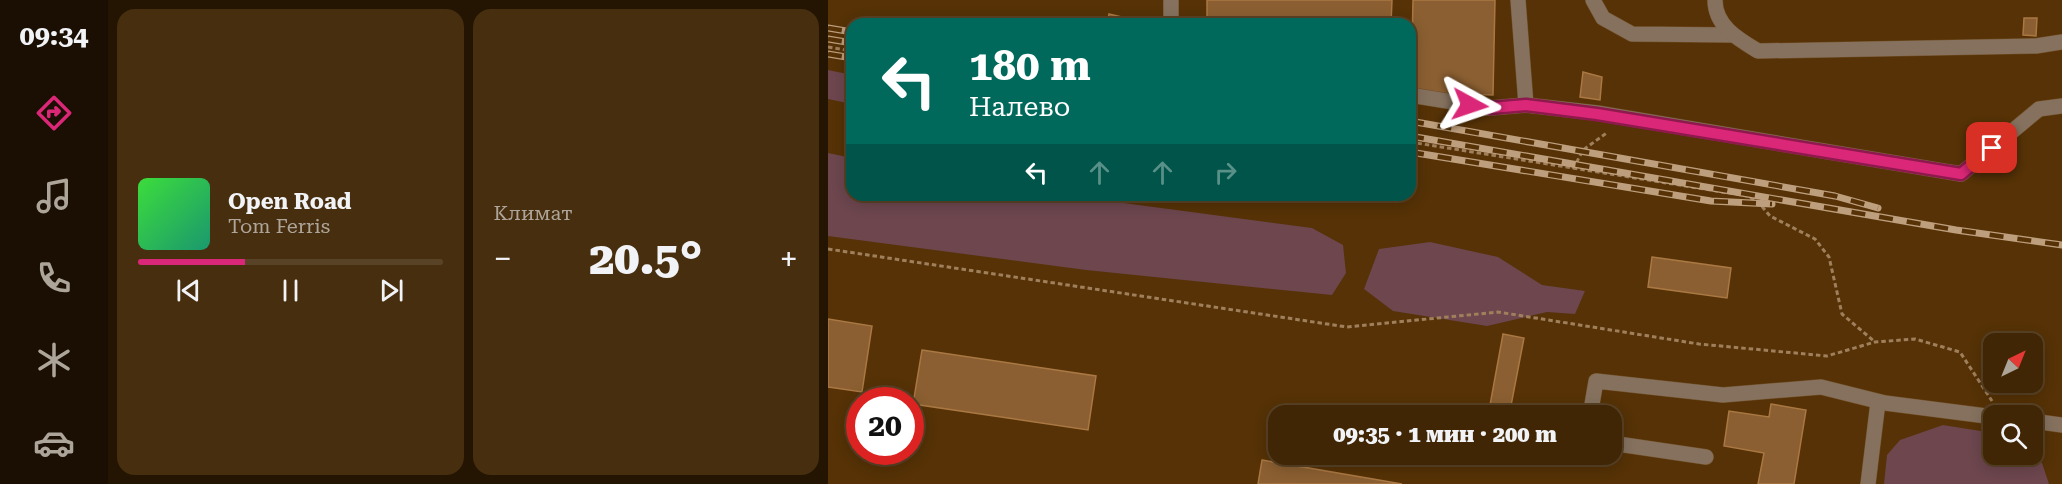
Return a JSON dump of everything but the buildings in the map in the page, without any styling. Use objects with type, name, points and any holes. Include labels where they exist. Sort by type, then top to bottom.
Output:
[{"type":"lane","points":[[1171,0],[1171,18]]},
{"type":"lane","points":[[1518,0],[1526,105]]},
{"type":"lane","points":[[1593,0],[1603,18],[1632,34],[1732,35]]},
{"type":"lane","points":[[1715,0],[1715,12],[1732,35],[1758,51],[2036,46],[2062,42]]},
{"type":"lane","points":[[1416,96],[1491,108],[1526,105],[1626,118],[1961,174],[2039,109],[2062,106]]},
{"type":"lane","points":[[1592,405],[1596,381],[1723,395],[1821,387],[1878,402],[1983,410]]},
{"type":"lane","points":[[1868,484],[1878,402]]},
{"type":"lane","points":[[2043,422],[2062,425]]},
{"type":"lane","points":[[1622,445],[1706,457]]},
{"type":"path","points":[[828,47],[846,50]]},
{"type":"path","points":[[1573,169],[1583,150],[1626,118]]},
{"type":"path","points":[[1416,143],[1748,196],[1759,203],[1770,216],[1815,239],[1829,257],[1842,314],[1875,342]]},
{"type":"path","points":[[828,249],[1347,327],[1498,312],[1699,344],[1827,356],[1875,342],[1915,339],[1960,352],[1991,405]]},
{"type":"shaded area","points":[[828,70],[846,74],[846,103],[828,99]]},
{"type":"shaded area","points":[[828,153],[846,157],[846,201],[1108,201],[1312,228],[1343,245],[1346,273],[1332,295],[1086,270],[828,236]]},
{"type":"shaded area","points":[[1430,242],[1498,257],[1542,285],[1585,291],[1575,314],[1547,312],[1487,326],[1393,311],[1364,289],[1379,249]]},
{"type":"shaded area","points":[[1943,425],[1983,431],[1983,465],[2043,465],[2049,484],[1884,484],[1887,455],[1900,440]]},
{"type":"railway","points":[[828,28],[846,31]]},
{"type":"railway","points":[[828,39],[846,42]]},
{"type":"railway","points":[[828,54],[846,57]]},
{"type":"railway","points":[[1416,122],[1835,196],[1878,208]]},
{"type":"railway","points":[[1416,137],[1956,230],[2062,245]]},
{"type":"railway","points":[[1416,153],[1711,201],[1772,204]]},
{"type":"route","points":[[1470,105],[1491,108],[1526,105],[1597,114],[1961,174],[1992,148]]}]
